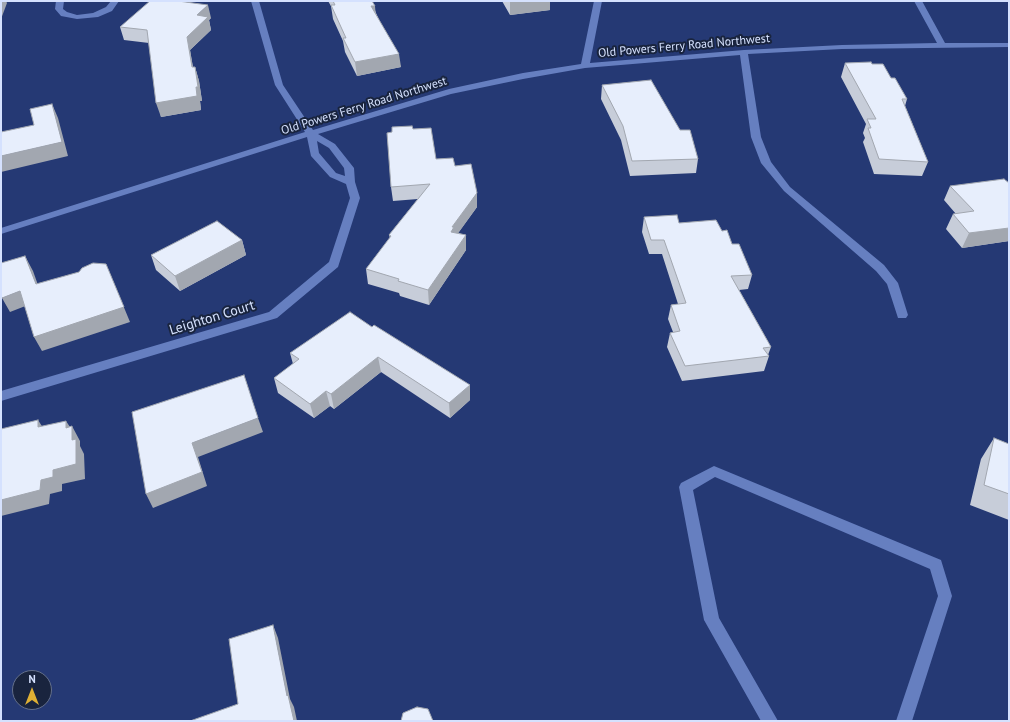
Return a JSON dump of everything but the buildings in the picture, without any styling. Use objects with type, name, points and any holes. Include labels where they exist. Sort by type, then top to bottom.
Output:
[{"type":"street","points":[[60,1],[59,9],[64,14],[77,17],[95,15],[109,10],[115,1]]},
{"type":"street","points":[[255,1],[278,85],[311,134],[314,154],[333,175],[350,182]]},
{"type":"street","points":[[585,66],[598,1]]},
{"type":"street","points":[[918,1],[942,45]]},
{"type":"street","name":"Old Powers Ferry Road Northwest","points":[[1,231],[378,112],[449,92],[523,76],[585,66],[744,52],[842,47],[1009,45]]},
{"type":"street","points":[[744,52],[756,137],[766,163],[787,189],[880,268],[892,283],[902,314]]},
{"type":"street","name":"Leighton Court","points":[[1,396],[273,315],[334,264],[355,198],[350,182],[349,168],[332,146],[311,134]]},
{"type":"street","points":[[770,721],[712,620],[686,487],[714,471],[936,565],[945,596],[904,721]]}]
